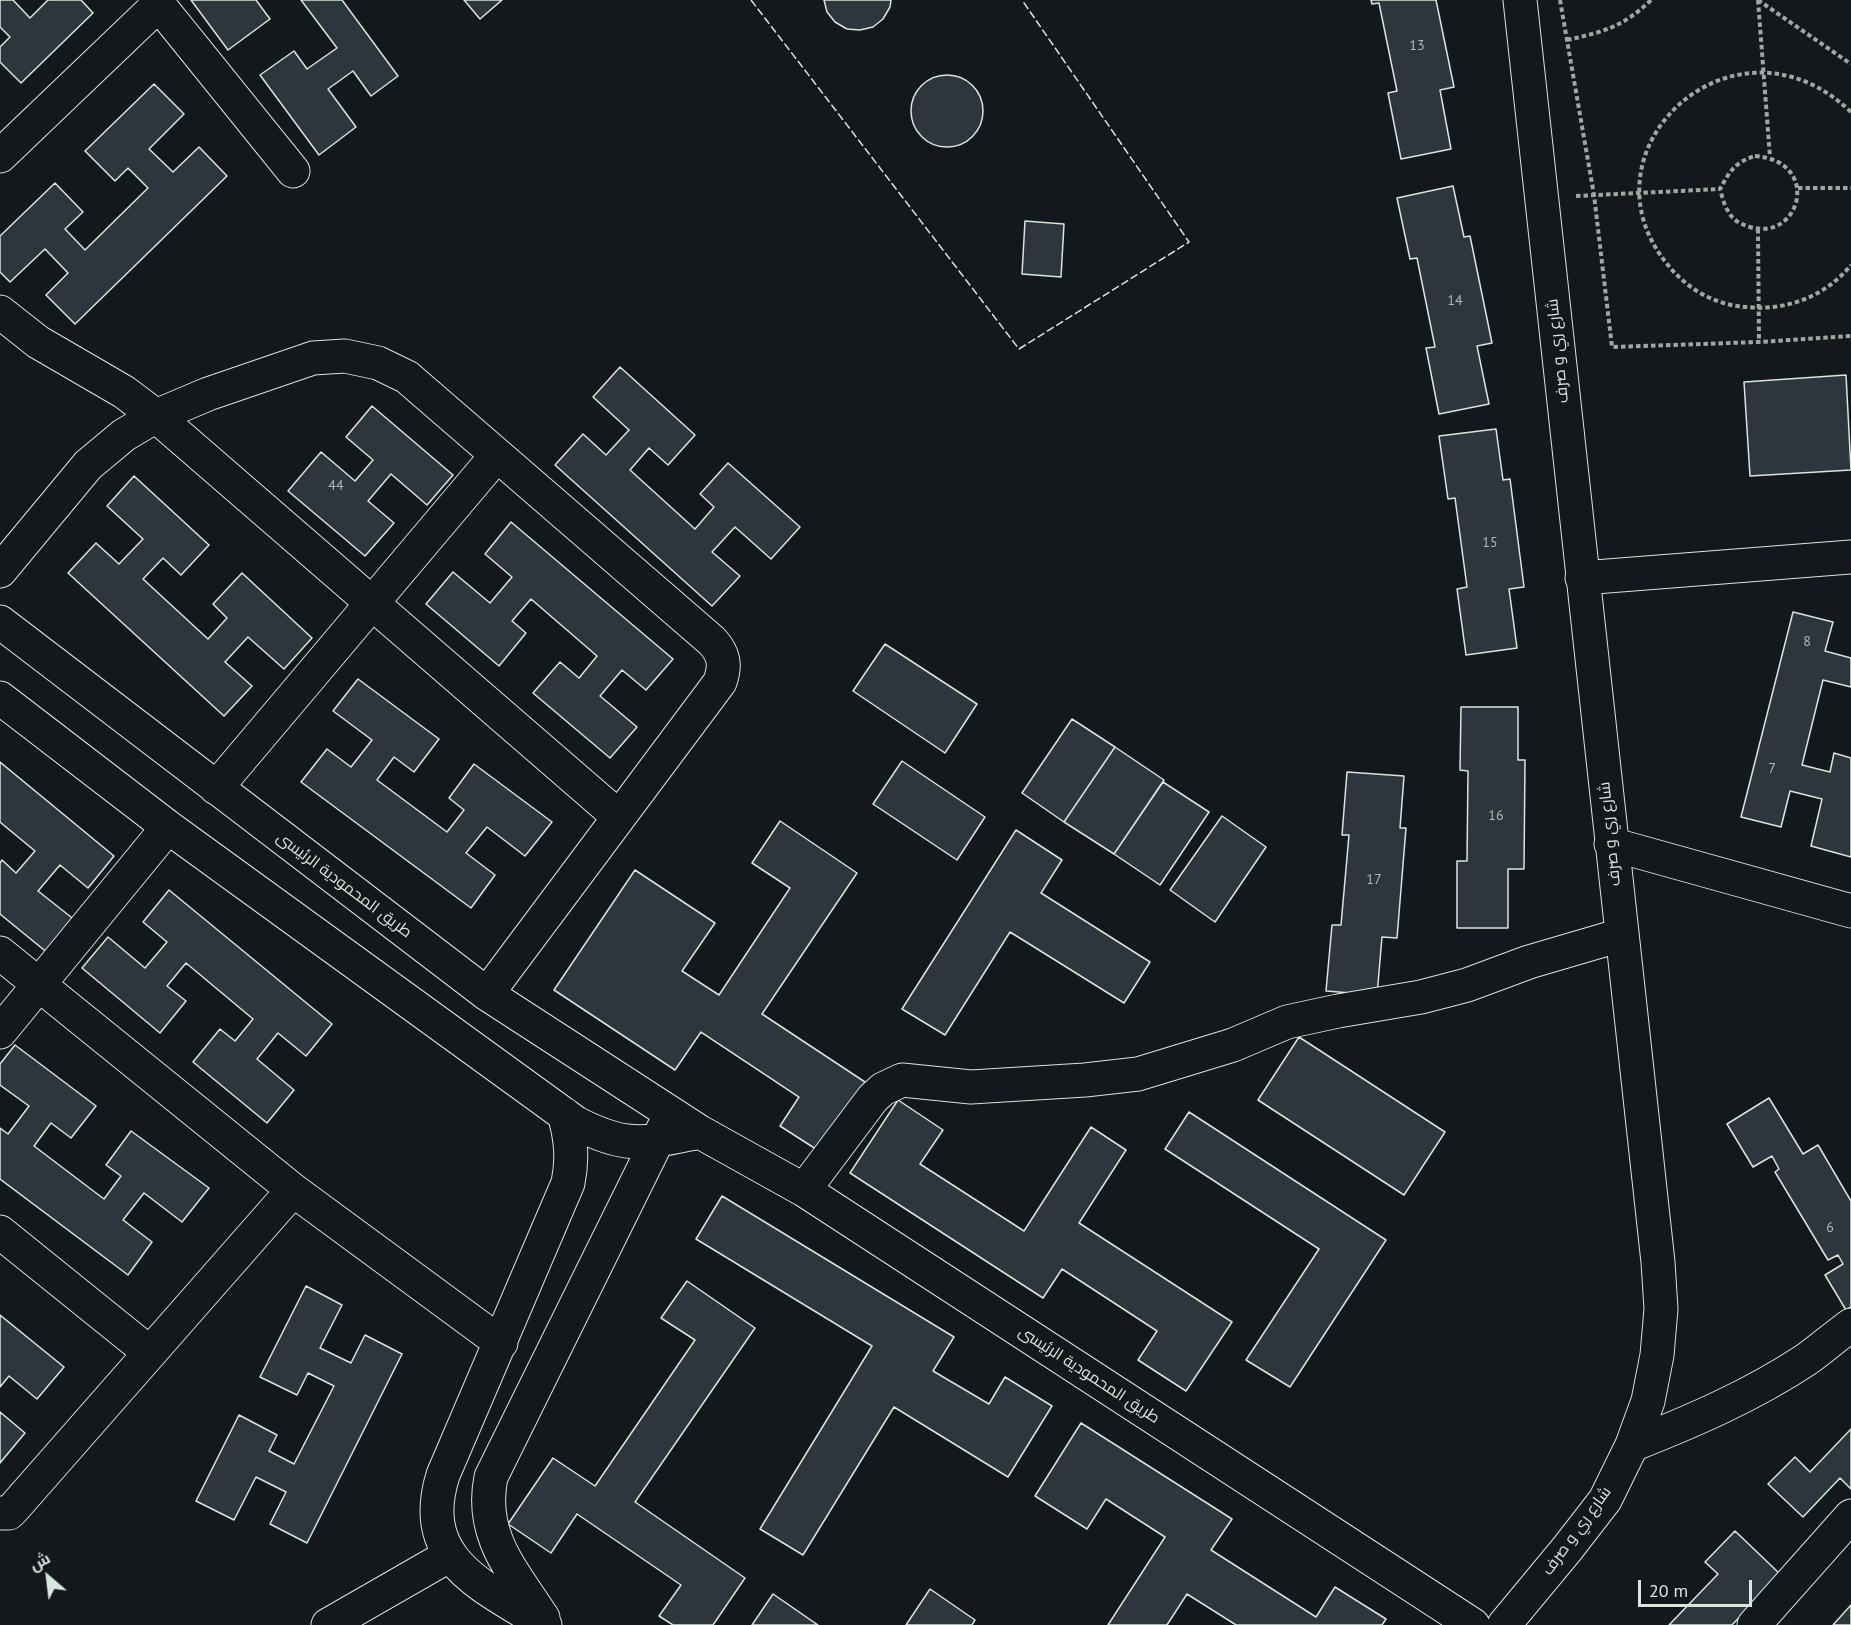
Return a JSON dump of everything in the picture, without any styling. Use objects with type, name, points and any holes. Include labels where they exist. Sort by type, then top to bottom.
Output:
[{"type":"street","name":"شارع ري و صرف","points":[[1504,1625],[1568,1549],[1605,1500],[1632,1445],[1648,1401],[1657,1355],[1661,1309],[1657,1251],[1520,0]]},
{"type":"street","points":[[0,156],[157,2],[293,171]]},
{"type":"street","points":[[0,313],[38,342],[124,392],[156,416],[620,817]]},
{"type":"street","points":[[0,571],[88,465],[124,435],[156,416],[208,394],[313,358],[345,356],[378,363],[407,377],[712,641],[720,649],[724,659],[724,671],[720,682],[487,994]]},
{"type":"street","points":[[216,788],[497,455]]},
{"type":"street","points":[[1582,578],[1851,557]]},
{"type":"street","name":"طريق المحمودية الرئيسى","points":[[0,622],[664,1127],[700,1132],[804,1190],[1473,1625]]},
{"type":"street","points":[[0,698],[168,827],[576,1123],[608,1138],[641,1143],[664,1127]]},
{"type":"street","points":[[0,1032],[168,827]]},
{"type":"street","points":[[1611,844],[1851,911]]},
{"type":"street","points":[[804,1190],[873,1098],[883,1089],[902,1080],[971,1087],[1085,1080],[1138,1074],[1233,1045],[1287,1022],[1329,1012],[1421,997],[1467,985],[1529,962],[1622,935]]},
{"type":"street","points":[[0,953],[293,1190],[501,1343]]},
{"type":"street","points":[[546,1625],[473,1579],[460,1568],[442,1540],[437,1524],[438,1491],[568,1183],[571,1149],[564,1114]]},
{"type":"street","points":[[546,1625],[495,1541],[488,1509],[491,1477],[664,1127]]},
{"type":"street","points":[[0,1513],[9,1513],[14,1509],[293,1190]]},
{"type":"street","points":[[0,1232],[150,1353]]},
{"type":"street","points":[[1632,1445],[1693,1421],[1751,1392],[1806,1359],[1851,1325]]},
{"type":"street","points":[[1754,1625],[1851,1516]]},
{"type":"street","points":[[328,1625],[450,1555]]},
{"type":"path","points":[[1560,0],[1594,195],[1612,347],[1760,342],[1851,336]]},
{"type":"path","points":[[1567,40],[1605,31],[1629,18],[1651,0]]},
{"type":"path","points":[[1770,157],[1758,0],[1851,64]]},
{"type":"path","points":[[1851,112],[1836,97],[1814,82],[1790,73],[1763,69],[1739,71],[1715,78],[1694,90],[1675,105],[1659,124],[1648,146],[1642,169],[1640,193],[1642,216],[1661,258],[1694,290],[1714,300],[1736,307],[1759,309],[1783,307],[1805,300],[1826,289],[1851,266]]},
{"type":"path","points":[[1755,156],[1770,157],[1783,163],[1792,174],[1798,188],[1797,202],[1790,216],[1779,226],[1758,229],[1737,223],[1728,212],[1720,189],[1730,171],[1741,160],[1755,156]]},
{"type":"path","points":[[1798,188],[1851,188]]},
{"type":"path","points":[[1542,197],[1720,189]]},
{"type":"path","points":[[1758,229],[1760,342]]},
{"type":"building","points":[[0,0],[13,0],[30,18],[48,0],[81,0],[93,13],[21,83],[0,62],[0,47],[10,37],[0,27]]},
{"type":"building","points":[[191,0],[256,0],[270,19],[228,50]]},
{"type":"building","points":[[301,0],[342,0],[398,76],[371,96],[353,71],[328,89],[356,127],[319,155],[260,75],[294,51],[307,69],[337,48]]},
{"type":"building","points":[[464,0],[502,0],[480,19]]},
{"type":"building","points":[[824,0],[891,0],[883,19],[873,27],[860,30],[847,29],[835,22],[827,12]]},
{"type":"building","points":[[1371,0],[1436,0],[1454,87],[1440,90],[1451,149],[1401,159],[1388,93],[1397,91],[1379,3],[1372,4]]},
{"type":"building","points":[[947,75],[967,81],[977,91],[983,111],[977,131],[967,141],[947,147],[927,141],[917,131],[911,111],[917,91],[927,81]]},
{"type":"building","points":[[154,84],[184,114],[149,149],[173,172],[199,147],[227,176],[75,324],[46,295],[68,273],[45,249],[10,282],[0,272],[0,236],[55,183],[83,212],[65,229],[85,250],[148,188],[128,168],[115,181],[85,151]]},
{"type":"building","points":[[1453,186],[1464,237],[1470,236],[1492,343],[1477,346],[1489,404],[1439,414],[1426,348],[1435,347],[1417,258],[1410,259],[1397,198]]},
{"type":"building","points":[[1025,221],[1064,224],[1061,277],[1022,274]]},
{"type":"building","points":[[620,367],[695,435],[668,465],[649,448],[630,470],[695,529],[714,507],[700,494],[728,463],[800,527],[771,559],[735,527],[712,552],[740,576],[712,606],[555,465],[583,434],[606,455],[629,430],[593,397]]},
{"type":"building","points":[[1846,375],[1851,470],[1750,476],[1744,382]]},
{"type":"building","points":[[372,406],[453,475],[427,505],[391,474],[368,501],[394,523],[365,556],[288,491],[321,452],[355,481],[373,460],[346,437]]},
{"type":"building","points":[[1496,429],[1503,480],[1510,479],[1524,587],[1509,589],[1517,648],[1466,655],[1457,589],[1467,587],[1455,498],[1448,499],[1439,436]]},
{"type":"building","points":[[134,476],[209,545],[181,575],[163,558],[143,579],[208,639],[227,618],[213,604],[242,573],[312,638],[284,669],[248,637],[225,662],[252,686],[224,716],[68,573],[96,543],[119,564],[143,539],[107,506]]},
{"type":"building","points":[[511,522],[673,659],[646,690],[622,670],[600,696],[637,727],[610,758],[533,693],[560,662],[579,678],[597,656],[531,599],[512,621],[526,633],[499,666],[426,604],[453,572],[490,603],[512,577],[485,554]]},
{"type":"building","points":[[1793,612],[1833,622],[1825,651],[1851,658],[1851,687],[1823,680],[1802,765],[1830,772],[1834,753],[1851,758],[1851,857],[1811,846],[1822,799],[1790,791],[1781,827],[1741,817]]},
{"type":"building","points":[[885,644],[977,704],[945,753],[853,691]]},
{"type":"building","points":[[358,679],[439,739],[414,772],[394,757],[377,780],[447,832],[464,810],[449,798],[474,764],[552,822],[525,856],[487,827],[466,853],[495,875],[471,908],[301,782],[327,749],[351,767],[372,740],[333,711]]},
{"type":"building","points":[[1461,707],[1518,707],[1518,760],[1525,760],[1524,869],[1508,869],[1508,928],[1457,928],[1457,861],[1467,861],[1468,771],[1460,770]]},
{"type":"building","points":[[1072,719],[1115,747],[1064,822],[1022,793]]},
{"type":"building","points":[[1115,747],[1164,780],[1114,854],[1064,822]]},
{"type":"building","points":[[902,761],[985,817],[957,860],[873,804]]},
{"type":"building","points":[[0,762],[114,856],[88,888],[60,865],[38,891],[76,921],[49,954],[0,914],[0,863],[2,860],[16,873],[35,851],[0,822]]},
{"type":"building","points":[[1347,772],[1404,776],[1400,828],[1406,828],[1397,938],[1382,937],[1377,995],[1326,991],[1332,925],[1341,925],[1349,835],[1342,835]]},
{"type":"building","points":[[1163,782],[1209,812],[1160,885],[1114,854]]},
{"type":"building","points":[[1222,816],[1266,847],[1215,922],[1170,890]]},
{"type":"building","points":[[780,821],[857,873],[762,1014],[865,1082],[819,1151],[780,1126],[799,1097],[701,1032],[675,1070],[554,990],[635,870],[715,923],[682,971],[719,995],[790,888],[752,863]]},
{"type":"building","points":[[1016,830],[1062,860],[1041,893],[1150,962],[1124,1003],[1010,932],[945,1035],[902,1009]]},
{"type":"building","points":[[169,890],[332,1024],[306,1056],[278,1033],[257,1059],[294,1090],[267,1123],[193,1062],[220,1029],[235,1041],[253,1019],[186,963],[167,986],[186,1001],[160,1033],[82,968],[108,937],[145,968],[167,942],[143,922]]},
{"type":"building","points":[[1299,1037],[1445,1132],[1404,1195],[1258,1100]]},
{"type":"building","points":[[15,1045],[96,1106],[71,1138],[51,1123],[34,1146],[104,1199],[121,1176],[106,1165],[131,1131],[209,1188],[182,1222],[144,1193],[123,1220],[152,1242],[128,1275],[0,1179],[0,1128],[8,1134],[29,1106],[0,1085],[0,1064]]},
{"type":"building","points":[[1769,1098],[1803,1154],[1818,1145],[1851,1201],[1851,1307],[1846,1310],[1825,1275],[1843,1264],[1838,1255],[1828,1260],[1775,1172],[1779,1169],[1772,1156],[1753,1167],[1727,1124]]},
{"type":"building","points":[[898,1100],[943,1130],[920,1164],[1024,1231],[1091,1127],[1126,1150],[1079,1223],[1232,1322],[1186,1391],[1138,1360],[1157,1331],[1062,1269],[1043,1298],[850,1173]]},
{"type":"building","points":[[1189,1112],[1386,1240],[1290,1387],[1246,1360],[1319,1249],[1165,1149]]},
{"type":"building","points":[[722,1196],[954,1337],[933,1371],[989,1404],[1005,1377],[1052,1406],[1008,1477],[894,1407],[803,1555],[760,1529],[872,1346],[696,1239]]},
{"type":"building","points":[[687,1281],[755,1328],[635,1502],[745,1578],[713,1625],[673,1625],[659,1616],[681,1585],[577,1514],[551,1553],[508,1524],[553,1458],[595,1486],[695,1340],[661,1318]]},
{"type":"building","points":[[306,1286],[342,1305],[320,1348],[351,1363],[365,1335],[402,1354],[307,1543],[270,1524],[286,1492],[256,1477],[234,1520],[196,1501],[239,1415],[277,1435],[269,1451],[294,1464],[334,1386],[308,1373],[297,1395],[260,1377]]},
{"type":"building","points":[[0,1315],[64,1367],[37,1399],[9,1376],[0,1387]]},
{"type":"building","points":[[0,1412],[25,1433],[0,1463]]},
{"type":"building","points":[[1081,1423],[1232,1519],[1211,1550],[1316,1617],[1335,1587],[1386,1619],[1382,1625],[1236,1625],[1187,1594],[1167,1625],[1108,1625],[1165,1537],[1106,1499],[1087,1529],[1035,1496]]},
{"type":"building","points":[[1851,1429],[1851,1489],[1840,1478],[1803,1517],[1768,1484],[1795,1457],[1810,1472]]},
{"type":"building","points":[[1735,1531],[1780,1574],[1732,1625],[1669,1625],[1718,1574],[1705,1562]]},
{"type":"building","points":[[930,1589],[975,1620],[972,1625],[906,1625]]},
{"type":"building","points":[[773,1594],[818,1625],[752,1625]]},
{"type":"building","points":[[1851,1605],[1851,1625],[1833,1625]]},
{"type":"fence","points":[[751,0],[1019,349],[1189,242],[1022,0]]}]
